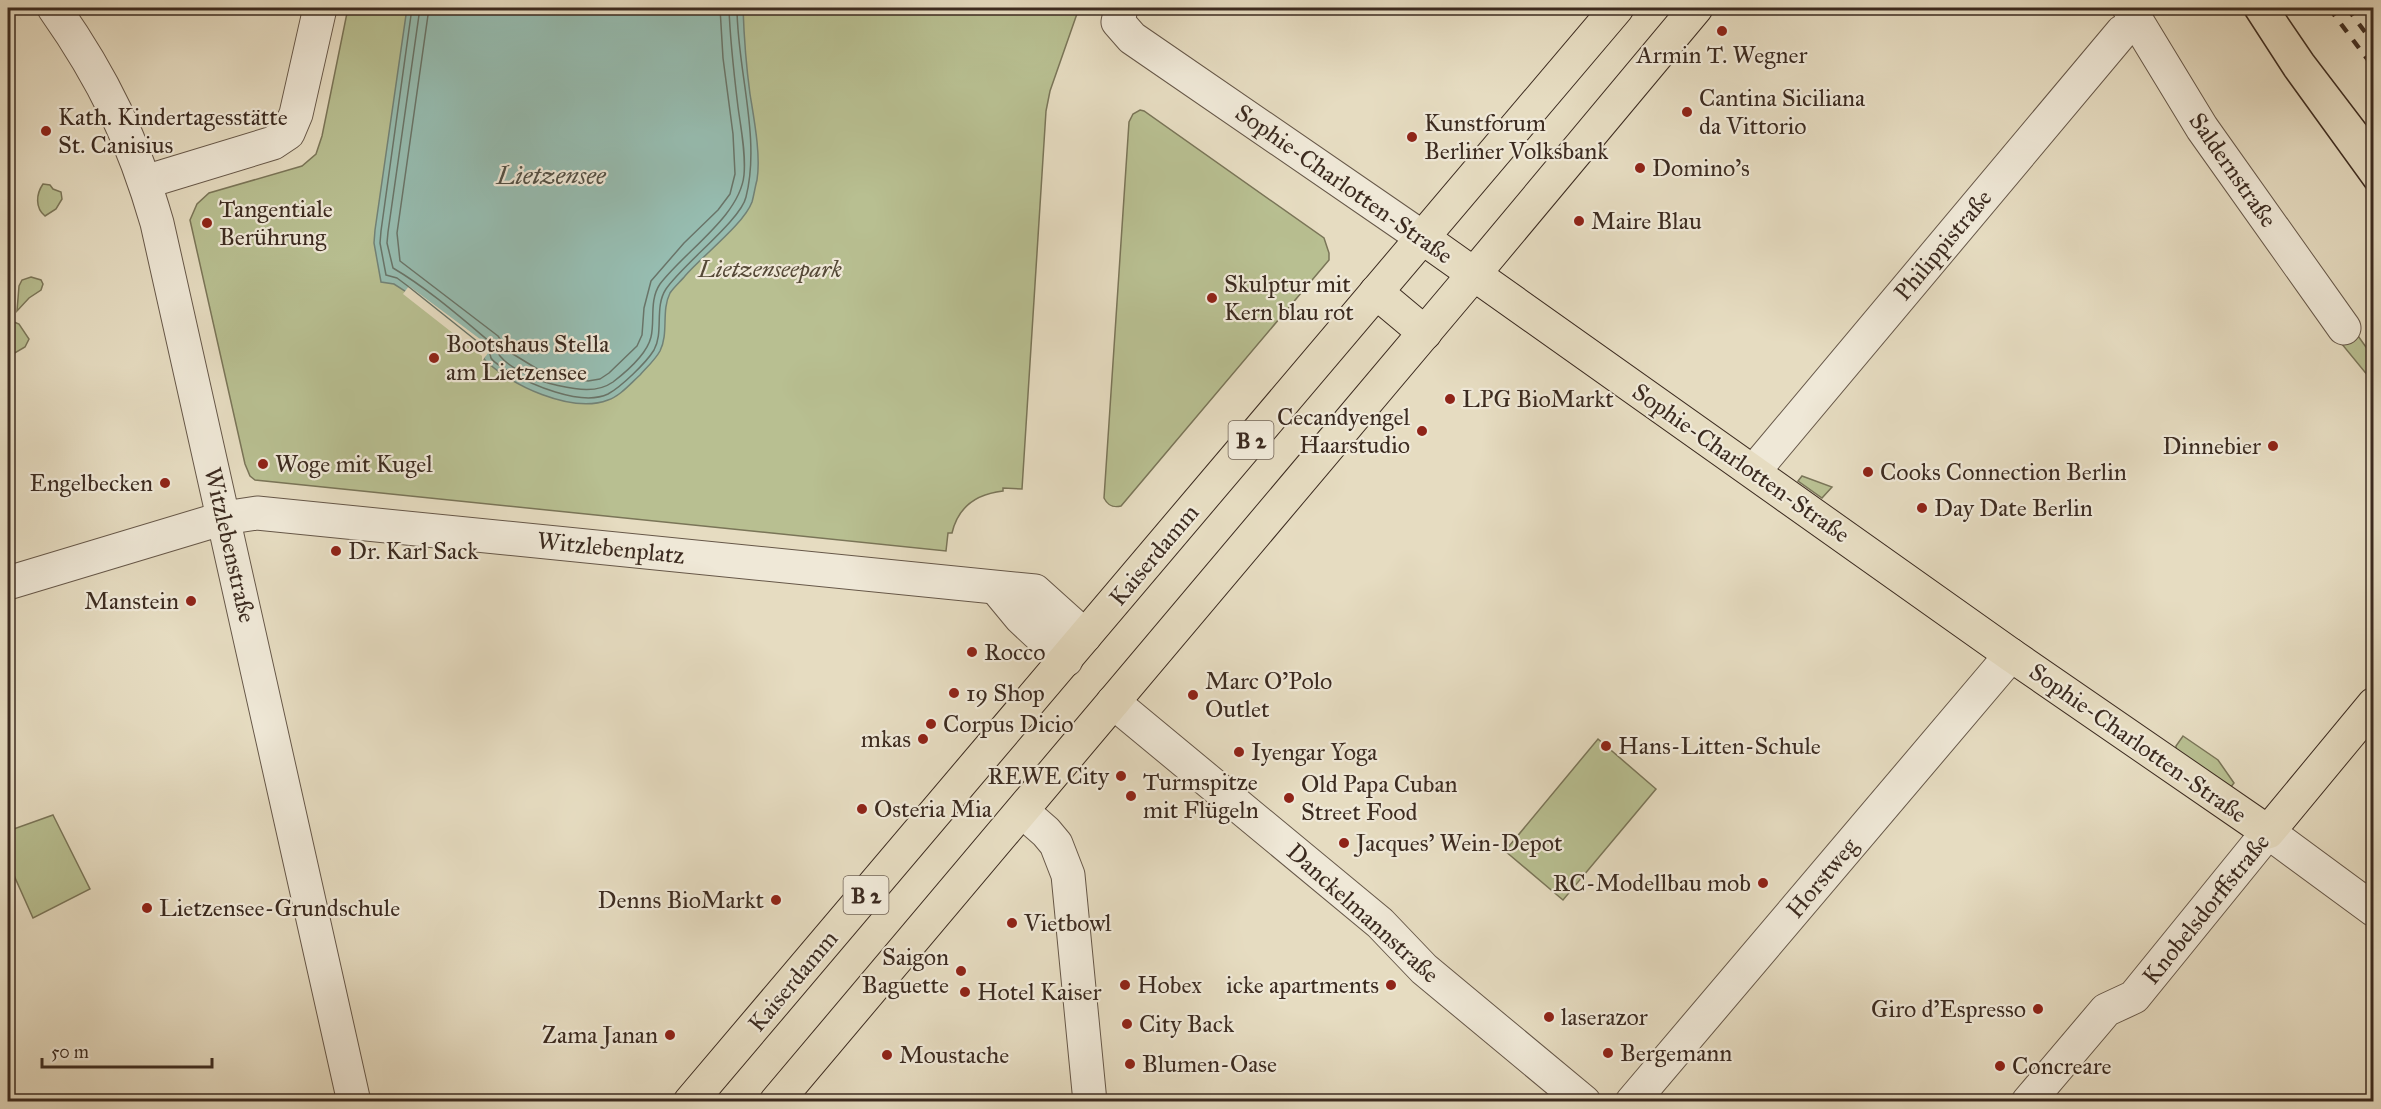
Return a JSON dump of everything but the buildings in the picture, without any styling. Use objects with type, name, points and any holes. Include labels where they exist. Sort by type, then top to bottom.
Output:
[{"type":"main road","name":"Kaiserdamm","points":[[690,1101],[1617,8]]},
{"type":"main road","name":"B 2","points":[[776,1101],[1425,333],[1696,8]]},
{"type":"main road","name":"Sophie-Charlotten-Straße","points":[[1423,238],[2011,655],[2268,832]]},
{"type":"main road","points":[[1376,292],[1425,333]]},
{"type":"main road","name":"Knobelsdorffstraße","points":[[2268,832],[2373,704]]},
{"type":"street","name":"Witzlebenstraße","points":[[54,8],[79,42],[115,106],[133,147],[160,235],[354,1101]]},
{"type":"street","points":[[145,182],[273,143],[288,133],[296,114],[320,8]]},
{"type":"street","name":"Sophie-Charlotten-Straße","points":[[1120,10],[1118,22],[1132,39],[1423,238]]},
{"type":"street","name":"Saldernstraße","points":[[2133,15],[2202,128],[2344,328]]},
{"type":"street","name":"Philippistraße","points":[[1754,471],[2122,32],[2133,15]]},
{"type":"street","name":"Witzlebenplatz","points":[[8,583],[224,518],[257,513],[997,589],[1021,618],[1076,648]]},
{"type":"street","name":"Horstweg","points":[[1632,1101],[2011,655]]},
{"type":"street","name":"Danckelmannstraße","points":[[1113,702],[1380,923],[1424,969],[1584,1101]]},
{"type":"street","points":[[1022,811],[1056,844],[1068,875],[1090,1101]]},
{"type":"street","name":"Sophie-Charlotten-Straße","points":[[2268,832],[2373,910]]},
{"type":"street","name":"Knobelsdorffstraße","points":[[2028,1101],[2106,1010],[2134,997],[2268,832]]},
{"type":"green space","name":"Lietzenseepark","points":[[348,8],[1079,8],[1050,91],[1046,111],[1022,489],[1003,488],[1003,491],[984,495],[970,503],[959,516],[952,533],[948,533],[946,551],[255,480],[250,476],[245,464],[190,220],[197,204],[209,193],[302,166],[316,154],[322,136]]},
{"type":"green space","points":[[1140,110],[1324,238],[1329,260],[1121,506],[1116,507],[1109,505],[1104,498],[1129,122],[1133,114]]},
{"type":"green space","points":[[43,184],[50,185],[61,192],[62,199],[56,209],[45,216],[39,209],[38,201]]},
{"type":"green space","points":[[31,277],[41,280],[43,284],[41,290],[29,298],[17,311],[19,286],[22,280]]},
{"type":"green space","points":[[14,322],[19,324],[29,339],[25,347],[8,357],[9,326]]},
{"type":"green space","points":[[2356,333],[2373,357],[2373,382],[2341,343]]},
{"type":"green space","points":[[1802,476],[1832,487],[1822,498],[1798,481]]},
{"type":"green space","points":[[2183,736],[2218,760],[2234,783],[2230,788],[2176,750]]},
{"type":"green space","points":[[1598,739],[1656,789],[1563,900],[1505,851]]},
{"type":"green space","points":[[53,815],[90,889],[33,918],[8,862],[8,831]]},
{"type":"water","name":"Lietzensee","points":[[407,8],[743,8],[747,72],[758,160],[757,180],[752,202],[748,211],[732,230],[692,268],[670,293],[660,351],[640,375],[612,398],[593,403],[577,403],[560,400],[525,387],[495,369],[484,359],[485,355],[405,291],[394,284],[381,282],[374,243],[375,230]]},
{"type":"pier","points":[[409,286],[492,348],[482,361],[482,356],[403,294]]},
{"type":"tram line","points":[[2241,8],[2285,76],[2374,199]]},
{"type":"tram line","points":[[2281,8],[2313,55],[2374,135]]},
{"type":"railway","points":[[2329,8],[2374,68]]},
{"type":"railway","points":[[2347,8],[2374,44]]},
{"type":"place","name":"Armin T. Wegner","points":[[1722,31]]},
{"type":"place","name":"Cantina Siciliana da Vittorio","points":[[1687,112]]},
{"type":"place","name":"Kath. Kindertagesstätte St. Canisius","points":[[46,131]]},
{"type":"place","name":"Kunstforum Berliner Volksbank","points":[[1412,137]]},
{"type":"place","name":"Domino's","points":[[1640,168]]},
{"type":"place","name":"Maire Blau","points":[[1579,221]]},
{"type":"place","name":"Tangentiale Berührung","points":[[207,223]]},
{"type":"place","name":"Skulptur mit Kern blau rot","points":[[1212,298]]},
{"type":"place","name":"Bootshaus Stella am Lietzensee","points":[[434,358]]},
{"type":"place","name":"LPG BioMarkt","points":[[1450,399]]},
{"type":"place","name":"Cecandyengel Haarstudio","points":[[1422,431]]},
{"type":"place","name":"Dinnebier","points":[[2273,446]]},
{"type":"place","name":"Woge mit Kugel","points":[[263,464]]},
{"type":"place","name":"Cooks Connection Berlin","points":[[1868,472]]},
{"type":"place","name":"Engelbecken","points":[[165,483]]},
{"type":"place","name":"Day Date Berlin","points":[[1922,508]]},
{"type":"place","name":"Dr. Karl Sack","points":[[336,551]]},
{"type":"place","name":"Manstein","points":[[191,601]]},
{"type":"place","name":"Rocco","points":[[972,652]]},
{"type":"place","name":"19 Shop","points":[[954,693]]},
{"type":"place","name":"Marc O'Polo Outlet","points":[[1193,695]]},
{"type":"place","name":"Corpus Dicio","points":[[931,724]]},
{"type":"place","name":"mkas","points":[[923,739]]},
{"type":"place","name":"Hans-Litten-Schule","points":[[1606,746]]},
{"type":"place","name":"Iyengar Yoga","points":[[1239,752]]},
{"type":"place","name":"REWE City","points":[[1121,776]]},
{"type":"place","name":"Turmspitze mit Flügeln","points":[[1131,796]]},
{"type":"place","name":"Old Papa Cuban Street Food","points":[[1289,798]]},
{"type":"place","name":"Osteria Mia","points":[[862,809]]},
{"type":"place","name":"Jacques' Wein-Depot","points":[[1344,843]]},
{"type":"place","name":"RC-Modellbau mob","points":[[1763,883]]},
{"type":"place","name":"Denns BioMarkt","points":[[776,900]]},
{"type":"place","name":"Lietzensee-Grundschule","points":[[147,908]]},
{"type":"place","name":"Vietbowl","points":[[1012,923]]},
{"type":"place","name":"Saigon Baguette","points":[[961,971]]},
{"type":"place","name":"Hobex","points":[[1125,985]]},
{"type":"place","name":"icke apartments","points":[[1391,985]]},
{"type":"place","name":"Hotel Kaiser","points":[[965,992]]},
{"type":"place","name":"Giro d'Espresso","points":[[2038,1009]]},
{"type":"place","name":"laserazor","points":[[1549,1017]]},
{"type":"place","name":"City Back","points":[[1127,1024]]},
{"type":"place","name":"Zama Janan","points":[[670,1035]]},
{"type":"place","name":"Bergemann","points":[[1608,1053]]},
{"type":"place","name":"Moustache","points":[[887,1055]]},
{"type":"place","name":"Blumen-Oase","points":[[1130,1064]]},
{"type":"place","name":"Concreare","points":[[2000,1066]]}]
